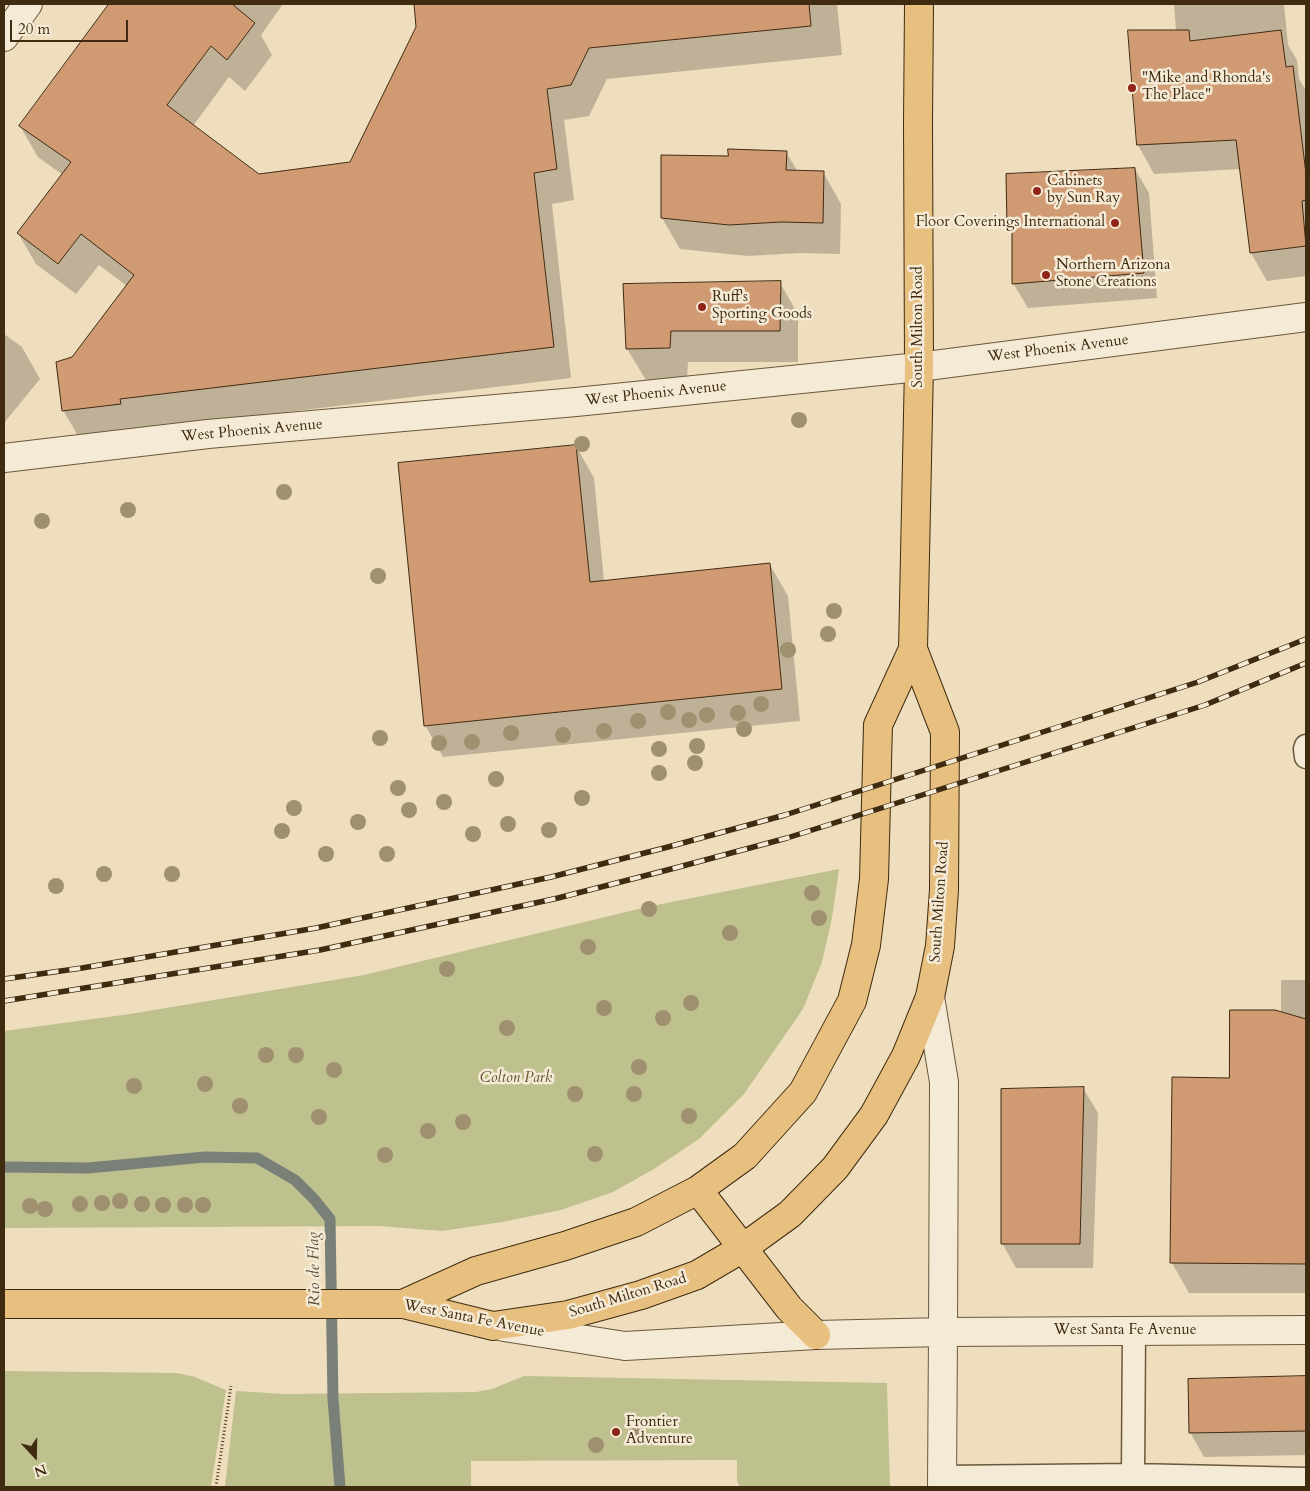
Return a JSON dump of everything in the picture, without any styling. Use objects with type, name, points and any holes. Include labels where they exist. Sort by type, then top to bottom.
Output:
[{"type":"main road","name":"South Milton Road","points":[[493,1326],[568,1315],[641,1295],[697,1274],[743,1248],[790,1214],[841,1160],[874,1115],[906,1056],[930,997],[940,946],[944,890],[945,732],[913,650],[919,367],[919,4]]},
{"type":"main road","name":"South Milton Road","points":[[403,1304],[476,1271],[565,1246],[636,1222],[698,1190],[745,1156],[803,1092],[852,1001],[866,945],[874,879],[878,725],[913,650]]},
{"type":"main road","points":[[698,1190],[789,1308],[816,1335]]},
{"type":"main road","name":"West Santa Fe Avenue","points":[[4,1304],[403,1304],[493,1326]]},
{"type":"street","points":[[4,37],[28,4]]},
{"type":"street","name":"West Phoenix Avenue","points":[[4,458],[208,434],[576,402],[919,367],[1306,317]]},
{"type":"street","points":[[930,997],[944,1082],[942,1482]]},
{"type":"street","name":"West Santa Fe Avenue","points":[[493,1326],[625,1346],[816,1335],[943,1332],[1306,1330]]},
{"type":"lane","points":[[1306,746],[1306,757]]},
{"type":"lane","points":[[1133,1475],[1134,1331]]},
{"type":"lane","points":[[942,1482],[1133,1475],[1306,1479]]},
{"type":"path","points":[[216,1487],[231,1386]]},
{"type":"green space","name":"Colton Park","points":[[839,869],[832,918],[822,962],[803,1009],[744,1094],[699,1139],[654,1169],[613,1192],[561,1210],[502,1222],[442,1231],[378,1226],[4,1228],[4,1031],[130,1014],[364,975],[651,906]]},
{"type":"green space","points":[[4,1371],[177,1373],[195,1377],[226,1390],[211,1487],[4,1487]]},
{"type":"green space","points":[[524,1376],[887,1383],[890,1487],[740,1487],[737,1480],[737,1460],[471,1461],[471,1487],[225,1487],[236,1391],[286,1394],[476,1392],[492,1389]]},
{"type":"building","points":[[109,4],[232,4],[255,23],[227,60],[211,46],[167,105],[259,174],[350,162],[416,27],[414,4],[809,4],[811,26],[589,48],[571,85],[547,89],[557,169],[534,173],[554,347],[120,399],[121,404],[62,411],[56,362],[72,357],[134,275],[81,234],[58,264],[17,233],[71,162],[19,126]]},
{"type":"building","points":[[1128,30],[1189,30],[1190,41],[1281,30],[1286,67],[1293,66],[1306,174],[1306,200],[1302,201],[1306,246],[1250,253],[1236,140],[1137,145]]},
{"type":"building","points":[[728,149],[787,151],[786,170],[824,171],[823,223],[781,222],[729,225],[661,218],[661,155],[728,156]]},
{"type":"building","points":[[1135,168],[1144,273],[1012,284],[1012,227],[1007,227],[1006,174]]},
{"type":"building","name":"Ruff's Sporting Goods","points":[[781,281],[780,331],[671,331],[670,348],[626,349],[623,284]]},
{"type":"building","points":[[576,445],[590,582],[770,563],[782,689],[424,726],[398,463]]},
{"type":"building","points":[[1230,1010],[1275,1010],[1306,1019],[1306,1264],[1170,1263],[1172,1077],[1229,1078]]},
{"type":"building","points":[[1084,1087],[1080,1244],[1001,1244],[1001,1089]]},
{"type":"building","points":[[1306,1376],[1306,1431],[1189,1433],[1188,1379]]},
{"type":"waterway","name":"Rio de Flag","points":[[4,1167],[88,1168],[205,1157],[257,1158],[295,1180],[330,1219],[333,1399],[340,1487]]},
{"type":"railway","points":[[4,979],[82,968],[316,928],[551,877],[668,847],[785,815],[1198,682],[1306,639]]},
{"type":"railway","points":[[4,1001],[320,950],[558,898],[675,868],[787,838],[1205,705],[1306,663]]},
{"type":"place","name":"\"Mike and Rhonda's The Place\"","points":[[1132,88]]},
{"type":"place","name":"Cabinets by Sun Ray","points":[[1037,191]]},
{"type":"place","name":"Floor Coverings International","points":[[1115,223]]},
{"type":"place","name":"Northern Arizona Stone Creations","points":[[1046,275]]},
{"type":"place","name":"Ruff's Sporting Goods","points":[[702,307]]},
{"type":"place","name":"Frontier Adventure","points":[[616,1432]]}]
